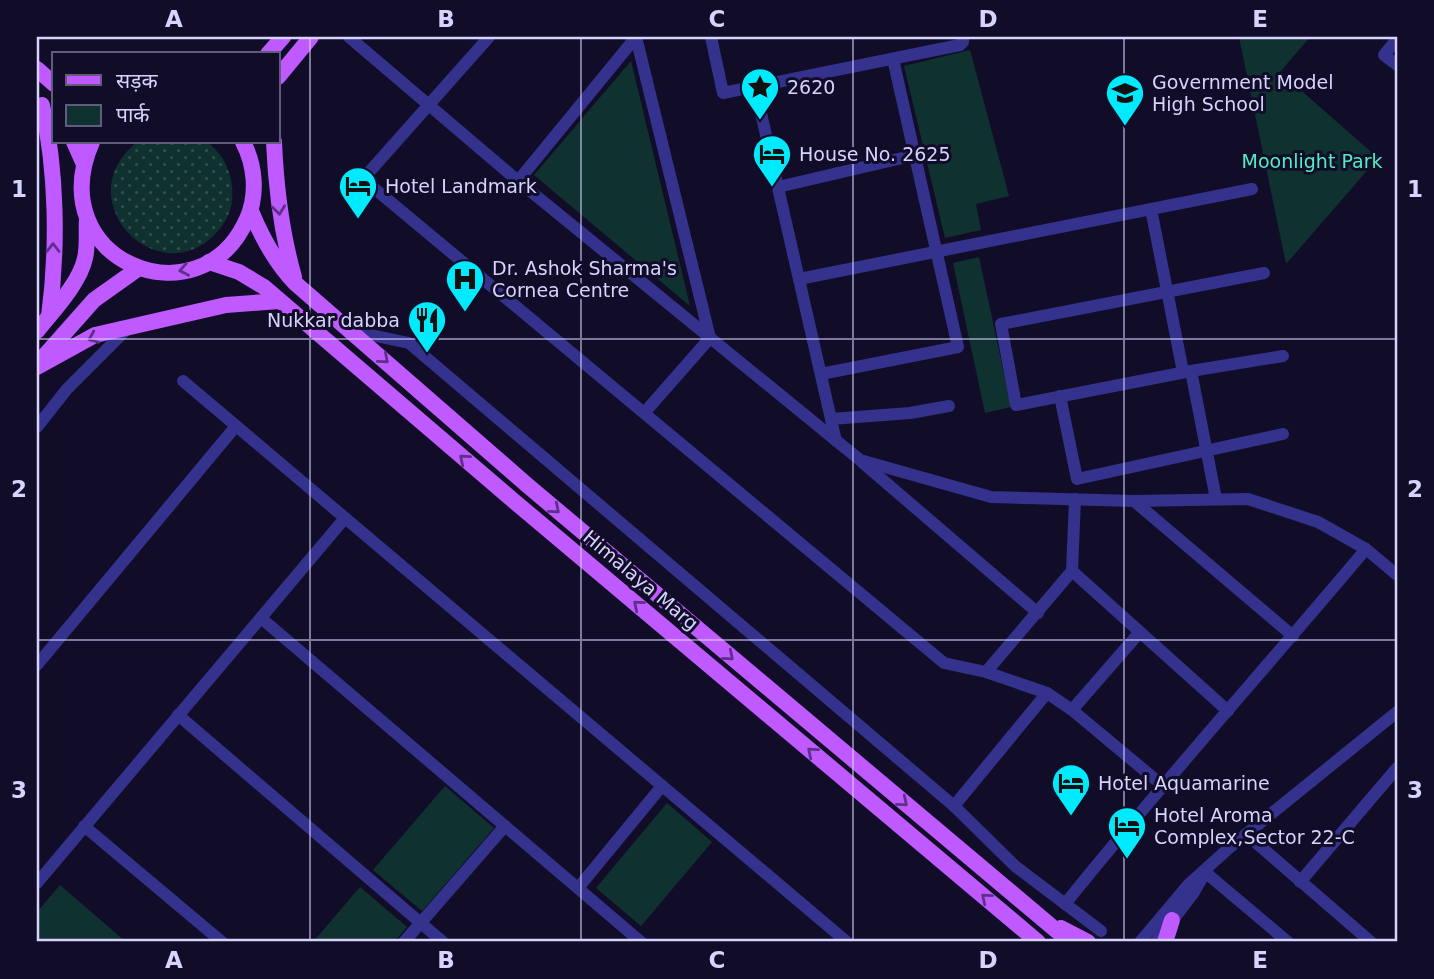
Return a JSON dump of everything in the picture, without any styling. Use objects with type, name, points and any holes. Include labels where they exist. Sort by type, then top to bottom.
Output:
[{"type":"main road","points":[[270,52],[282,37]]},
{"type":"main road","points":[[280,75],[311,37]]},
{"type":"main road","points":[[37,69],[52,82]]},
{"type":"main road","points":[[40,102],[52,115]]},
{"type":"main road","points":[[40,102],[51,145],[53,284],[49,316]]},
{"type":"main road","points":[[75,144],[83,162]]},
{"type":"main road","points":[[37,331],[74,281],[85,259],[87,219],[81,191],[83,162],[91,144]]},
{"type":"main road","points":[[87,219],[99,240],[117,257],[139,268],[162,273],[187,271],[209,262],[228,249],[242,232],[251,211],[255,189],[252,166],[244,144]]},
{"type":"main road","points":[[274,144],[275,183],[282,235],[295,283]]},
{"type":"main road","name":"Himalaya Marg","points":[[251,211],[265,243],[295,283],[527,485],[1070,942]]},
{"type":"main road","name":"Himalaya Marg","points":[[209,262],[239,272],[264,287],[1020,934],[1038,942]]},
{"type":"main road","points":[[37,366],[94,300],[139,268]]},
{"type":"main road","points":[[37,366],[95,335],[226,305],[279,301]]},
{"type":"main road","points":[[1043,920],[1088,942]]},
{"type":"main road","points":[[1165,942],[1172,920]]},
{"type":"street","points":[[351,37],[518,181],[860,460],[1038,613]]},
{"type":"street","points":[[489,37],[363,179],[944,663],[986,672],[1047,693],[1072,710],[1162,785]]},
{"type":"street","points":[[518,181],[636,37]]},
{"type":"street","points":[[636,37],[710,338]]},
{"type":"street","points":[[711,37],[723,93],[960,45],[964,37]]},
{"type":"street","points":[[1397,39],[1384,55],[1397,65]]},
{"type":"street","points":[[821,374],[958,347],[894,58]]},
{"type":"street","points":[[755,87],[836,441]]},
{"type":"street","points":[[778,187],[915,155]]},
{"type":"street","points":[[799,279],[1252,189]]},
{"type":"street","points":[[1151,209],[1167,292],[1216,499]]},
{"type":"street","points":[[1264,273],[1001,324],[1016,405],[1187,371],[1283,356]]},
{"type":"street","points":[[37,427],[66,389],[129,327]]},
{"type":"street","points":[[352,331],[409,343],[954,806],[1022,871],[1101,932]]},
{"type":"street","points":[[645,412],[710,338]]},
{"type":"street","points":[[183,380],[847,942]]},
{"type":"street","points":[[1060,396],[1077,479],[1283,434]]},
{"type":"street","points":[[831,419],[910,413],[949,406]]},
{"type":"street","points":[[37,665],[236,426]]},
{"type":"street","points":[[860,460],[991,497],[1134,501],[1248,499],[1318,522],[1366,549],[1397,575]]},
{"type":"street","points":[[986,672],[1072,571],[1075,499]]},
{"type":"street","points":[[1134,501],[1293,636]]},
{"type":"street","points":[[38,880],[345,518]]},
{"type":"street","points":[[1065,904],[1162,785],[1366,549]]},
{"type":"street","points":[[1072,571],[1228,711]]},
{"type":"street","points":[[261,618],[641,942]]},
{"type":"street","points":[[1072,710],[1139,633]]},
{"type":"street","points":[[954,806],[1047,693]]},
{"type":"street","points":[[1140,942],[1188,885],[1245,834],[1397,712]]},
{"type":"street","points":[[178,715],[443,942]]},
{"type":"street","points":[[1300,882],[1397,768]]},
{"type":"street","points":[[578,888],[662,786]]},
{"type":"street","points":[[85,826],[222,942]]},
{"type":"street","points":[[404,942],[505,826]]},
{"type":"street","points":[[1245,834],[1371,942]]},
{"type":"street","points":[[1006,888],[1022,871]]},
{"type":"street","points":[[1156,942],[1194,892],[1205,872]]},
{"type":"street","points":[[1205,872],[1288,942]]},
{"type":"green space","name":"Moonlight Park","points":[[1239,37],[1310,37],[1280,72],[1378,158],[1286,264]]},
{"type":"green space","points":[[970,50],[1009,196],[976,204],[981,230],[945,238],[904,66]]},
{"type":"green space","points":[[631,61],[690,306],[534,175]]},
{"type":"green space","points":[[135,144],[209,144],[221,156],[229,173],[232,201],[227,218],[199,247],[174,253],[150,248],[130,235],[116,215],[111,191],[117,166]]},
{"type":"green space","points":[[979,257],[1011,407],[985,413],[953,263]]},
{"type":"green space","points":[[445,786],[494,828],[422,911],[373,870]]},
{"type":"green space","points":[[667,803],[712,842],[641,926],[596,888]]},
{"type":"green space","points":[[60,885],[126,942],[37,942],[37,912]]},
{"type":"green space","points":[[360,887],[407,927],[394,942],[313,942]]},
{"type":"place","name":"2620","points":[[760,121]]},
{"type":"place","name":"Government Model High School","points":[[1125,127]]},
{"type":"place","name":"House No. 2625","points":[[772,188]]},
{"type":"place","name":"Hotel Landmark","points":[[358,220]]},
{"type":"place","name":"Dr. Ashok Sharma's Cornea Centre","points":[[465,313]]},
{"type":"place","name":"Nukkar dabba","points":[[427,354]]},
{"type":"place","name":"Hotel Aquamarine","points":[[1071,817]]},
{"type":"place","name":"Hotel Aroma Complex,Sector 22-C","points":[[1127,860]]}]
